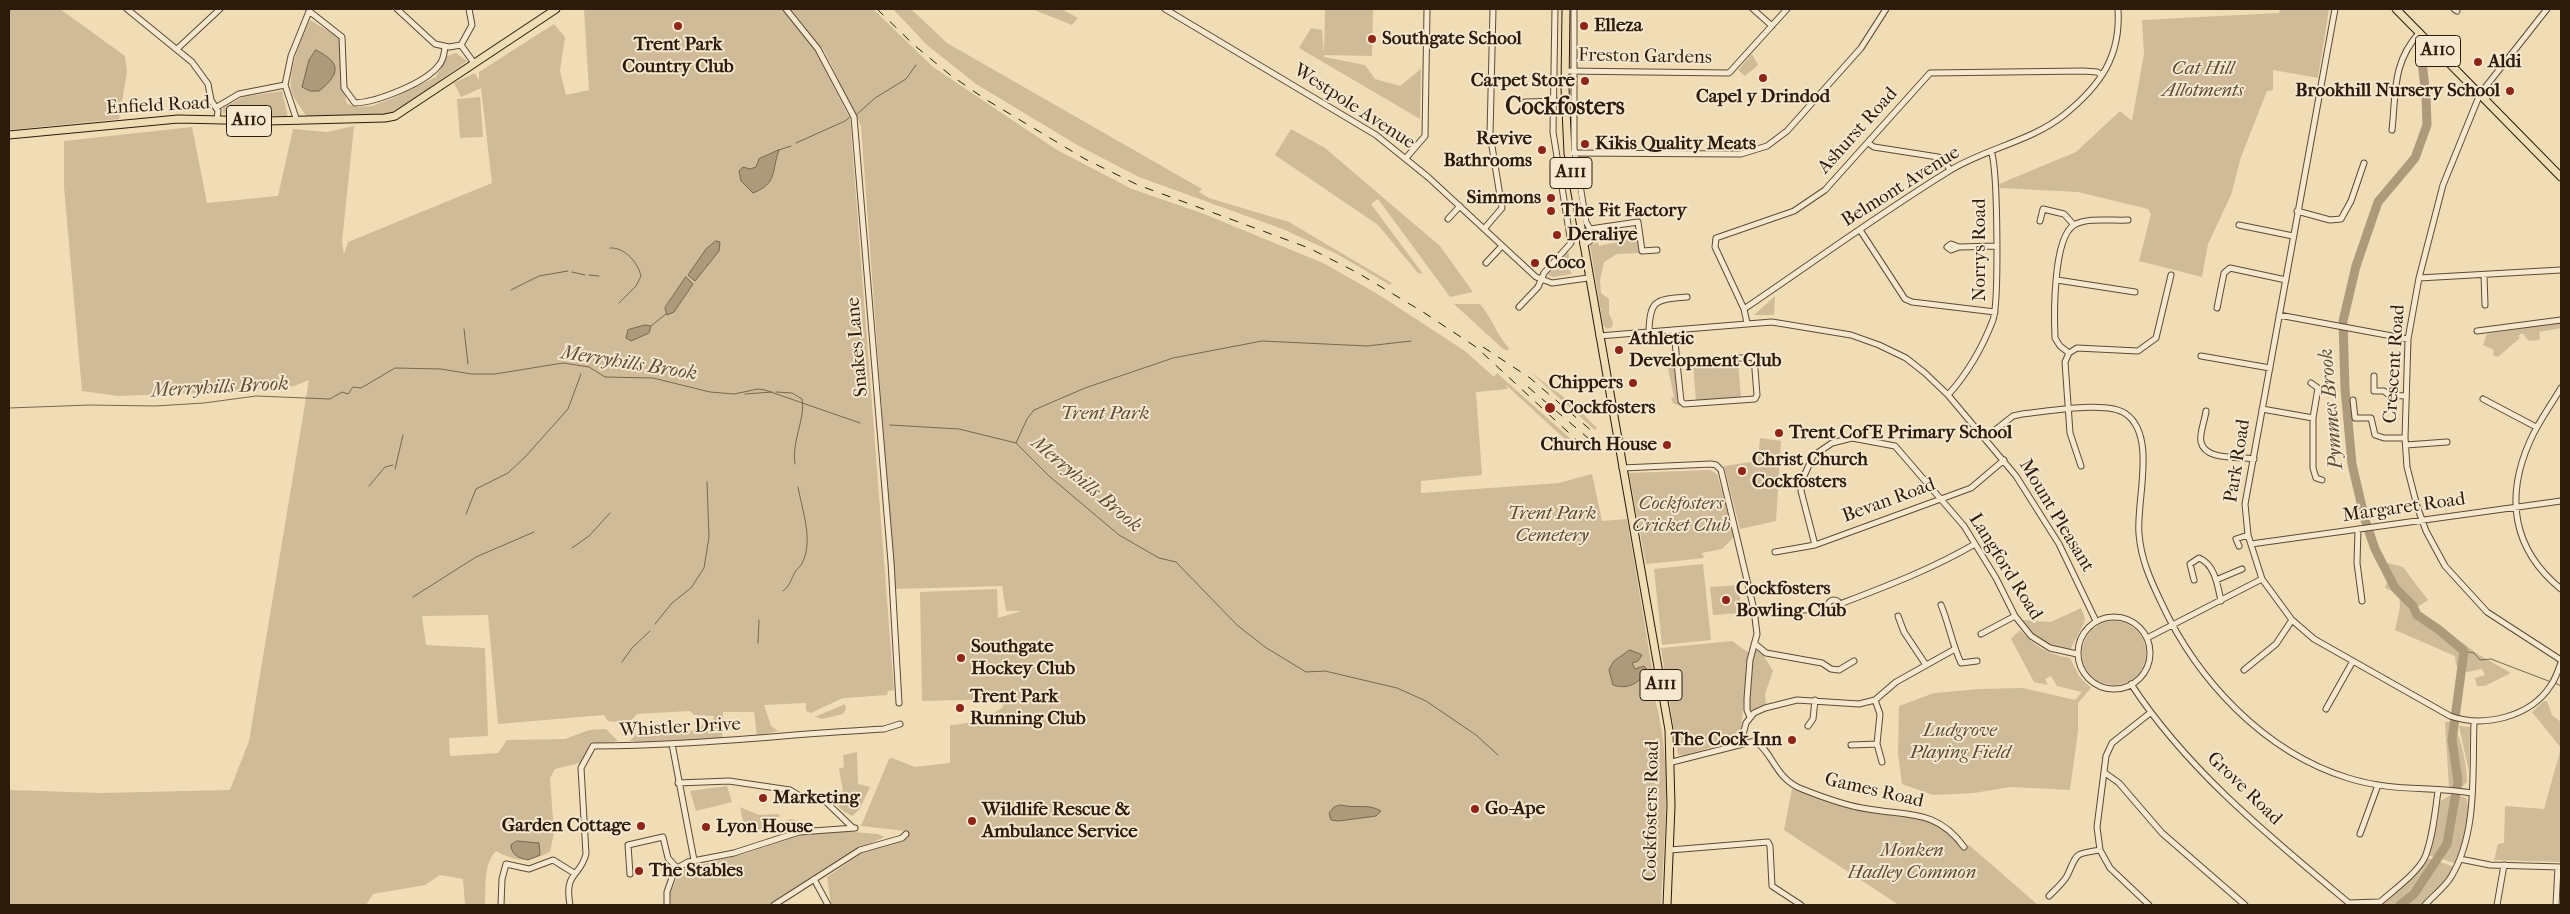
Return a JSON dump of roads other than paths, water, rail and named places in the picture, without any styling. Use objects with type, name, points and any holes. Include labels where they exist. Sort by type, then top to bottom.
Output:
[{"type":"main road","name":"Cockfosters Road","points":[[1566,9],[1565,102],[1583,245],[1668,724],[1672,762],[1667,905]]},
{"type":"main road","name":"A110","points":[[474,63],[552,10]]},
{"type":"main road","name":"A110","points":[[2400,10],[2561,177]]},
{"type":"main road","name":"Enfield Road","points":[[9,134],[161,120],[373,120],[394,116],[474,63]]},
{"type":"street","points":[[127,9],[192,62],[205,78],[211,100],[217,107],[218,119]]},
{"type":"street","points":[[177,49],[218,9]]},
{"type":"street","points":[[397,9],[430,41],[445,47],[461,45]]},
{"type":"street","points":[[461,45],[472,25],[469,9]]},
{"type":"street","name":"Snakes Lane","points":[[786,9],[818,49],[854,117],[891,562],[899,703]]},
{"type":"street","name":"Westpole Avenue","points":[[1165,9],[1352,120],[1406,158],[1541,280]]},
{"type":"street","points":[[1406,158],[1425,136],[1428,9]]},
{"type":"street","points":[[1484,229],[1502,208],[1490,134],[1493,9]]},
{"type":"street","points":[[1519,307],[1538,287],[1544,273],[1571,243],[1555,148],[1555,9]]},
{"type":"street","name":"Cockfosters Road","points":[[1574,9],[1570,151],[1586,222],[1590,229]]},
{"type":"street","points":[[1753,9],[1772,26]]},
{"type":"street","name":"Freston Gardens","points":[[1565,71],[1725,74],[1733,69],[1787,9]]},
{"type":"street","points":[[1555,148],[1570,151],[1742,154],[1767,146],[1787,131],[1861,48],[1886,9]]},
{"type":"street","name":"Belmont Avenue","points":[[1744,309],[1950,170],[2044,129],[2066,114],[2102,75],[2110,62],[2120,30],[2118,9]]},
{"type":"street","name":"Park Road","points":[[2335,9],[2245,504],[2248,535],[2262,579],[2292,620],[2314,639],[2450,716],[2462,720],[2474,722],[2503,717],[2538,700],[2551,686],[2561,662]]},
{"type":"street","name":"Crescent Road","points":[[2547,9],[2480,94],[2443,185],[2418,278],[2408,339],[2405,441],[2407,467],[2422,520],[2445,566],[2464,590],[2487,612],[2561,662]]},
{"type":"street","points":[[297,120],[285,85],[290,56],[309,10],[342,37],[344,88],[356,103],[372,102],[393,94],[437,68],[442,60],[445,47]]},
{"type":"street","points":[[2392,130],[2399,66],[2407,47],[2420,32]]},
{"type":"street","points":[[1554,39],[1566,39]]},
{"type":"street","points":[[461,45],[474,63]]},
{"type":"street","name":"Ashurst Road","points":[[1744,309],[1715,247],[1716,238],[1779,217],[1812,201],[1825,190],[1930,73],[2084,71],[2097,72],[2102,75]]},
{"type":"street","points":[[217,107],[246,91],[285,85]]},
{"type":"street","points":[[1525,102],[1565,102]]},
{"type":"street","points":[[1868,143],[1874,147],[1938,157],[1944,160],[1950,170]]},
{"type":"street","name":"Norrys Road","points":[[1948,395],[1975,357],[1995,312],[1996,246],[1994,161],[1992,151]]},
{"type":"street","points":[[2297,211],[2330,220],[2341,219],[2364,163]]},
{"type":"street","points":[[1448,219],[1460,206]]},
{"type":"street","points":[[2040,221],[2042,209],[2064,214],[2074,225]]},
{"type":"street","points":[[2069,353],[2060,346],[2055,338],[2057,280],[2061,250],[2068,231],[2074,225],[2091,221],[2128,220]]},
{"type":"street","points":[[1583,245],[1589,243],[1590,229],[1638,222],[1642,251],[1657,250]]},
{"type":"street","points":[[2239,225],[2293,236]]},
{"type":"street","points":[[1860,230],[1905,299],[1912,302],[1995,312]]},
{"type":"street","points":[[1486,263],[1502,246]]},
{"type":"street","points":[[1959,247],[1996,246]]},
{"type":"street","points":[[2217,308],[2224,273],[2230,268],[2286,280]]},
{"type":"street","points":[[2418,278],[2561,270]]},
{"type":"street","points":[[2484,274],[2485,305]]},
{"type":"street","points":[[2082,466],[2070,433],[2065,362],[2069,353],[2077,348],[2138,351],[2147,346],[2156,338],[2171,275]]},
{"type":"street","points":[[1541,280],[1557,283],[1588,278]]},
{"type":"street","points":[[2057,280],[2135,292]]},
{"type":"street","points":[[1650,331],[1649,314],[1653,304],[1660,299],[1687,297]]},
{"type":"street","points":[[1744,309],[1747,323]]},
{"type":"street","points":[[2279,315],[2408,339]]},
{"type":"street","points":[[2476,331],[2561,320]]},
{"type":"street","name":"Mount Pleasant","points":[[1598,336],[1772,322],[1863,339],[1906,358],[1948,395],[2004,460],[2059,544],[2096,621]]},
{"type":"street","points":[[1674,330],[1677,363],[1681,402],[1684,404],[1752,400],[1757,395],[1754,357],[1677,363]]},
{"type":"street","points":[[2201,356],[2270,368]]},
{"type":"street","points":[[2374,376],[2374,391],[2384,391],[2389,396],[2405,396]]},
{"type":"street","points":[[2311,383],[2318,388],[2313,418],[2313,468],[2316,478],[2322,480]]},
{"type":"street","points":[[2561,388],[2536,427],[2520,472],[2516,507],[2518,530],[2528,551],[2543,574],[2561,589]]},
{"type":"street","points":[[2482,399],[2536,427]]},
{"type":"street","points":[[2354,400],[2355,418],[2371,418],[2375,435],[2405,441],[2447,442]]},
{"type":"street","points":[[1985,438],[2013,416],[2110,408],[2126,414],[2136,424],[2143,443],[2138,533],[2145,568],[2172,625],[2202,672],[2231,703],[2262,730],[2319,768],[2378,785],[2408,790],[2472,793]]},
{"type":"street","points":[[2262,409],[2313,418]]},
{"type":"street","points":[[2206,411],[2201,441],[2205,450],[2213,454],[2254,459]]},
{"type":"street","name":"Langford Road","points":[[1815,545],[1801,491],[1804,476],[1813,456],[1832,443],[1852,438],[1894,446],[1941,498],[1975,544],[2015,616],[2031,636],[2050,648],[2077,654]]},
{"type":"street","name":"Bevan Road","points":[[1775,552],[1815,545],[1971,488],[2004,460]]},
{"type":"street","points":[[1622,468],[1710,464],[1719,467],[1754,610],[1757,634],[1750,660],[1747,699],[1747,710],[1750,716]]},
{"type":"street","name":"Margaret Road","points":[[2251,544],[2561,501]]},
{"type":"street","points":[[2361,529],[2357,563],[2362,601]]},
{"type":"street","points":[[2239,546],[2236,539],[2248,535]]},
{"type":"street","points":[[1840,604],[1902,581],[1940,564],[1975,544]]},
{"type":"street","points":[[2194,580],[2190,564],[2199,558],[2205,560],[2216,580],[2222,601]]},
{"type":"street","points":[[2216,580],[2242,569]]},
{"type":"street","points":[[2147,638],[2262,579]]},
{"type":"street","points":[[1941,605],[1961,662],[1977,661]]},
{"type":"street","points":[[1754,610],[1805,610]]},
{"type":"street","points":[[1898,616],[1904,632],[1926,665]]},
{"type":"street","points":[[1981,634],[2015,616]]},
{"type":"street","points":[[2110,617],[2127,619],[2142,630],[2147,638],[2150,653],[2147,667],[2140,678],[2131,684],[2115,689],[2101,687],[2087,678],[2077,654],[2082,635],[2096,621],[2110,617]]},
{"type":"street","points":[[2244,670],[2276,644],[2292,620]]},
{"type":"street","points":[[1754,644],[1766,653],[1822,664],[1831,669],[1839,670],[1854,661]]},
{"type":"street","points":[[1741,743],[1746,723],[1750,716],[1765,708],[1790,701],[1815,700],[1859,704],[1875,700],[1896,682],[1955,649]]},
{"type":"street","points":[[2326,709],[2353,661]]},
{"type":"street","name":"Grove Road","points":[[2131,684],[2150,713],[2203,773],[2261,828],[2348,904],[2378,904]]},
{"type":"street","points":[[1808,726],[1813,719],[1815,700]]},
{"type":"street","points":[[1875,700],[1880,714],[1877,744],[1882,762]]},
{"type":"street","points":[[2148,905],[2110,868],[2100,850],[2097,827],[2106,756],[2112,743],[2150,713]]},
{"type":"street","points":[[2425,905],[2450,879],[2460,859],[2469,826],[2474,722]]},
{"type":"street","name":"Whistler Drive","points":[[574,872],[582,865],[586,854],[581,768],[594,746],[672,744],[884,728],[900,724]]},
{"type":"street","name":"Games Road","points":[[1672,762],[1750,740],[1758,742],[1782,777],[1800,789],[1867,809],[1911,813],[1940,824],[1964,847]]},
{"type":"street","points":[[672,744],[694,860]]},
{"type":"street","points":[[1851,745],[1877,744]]},
{"type":"street","points":[[2105,773],[2119,783],[2162,833],[2245,905]]},
{"type":"street","points":[[667,905],[666,892],[677,868],[694,860],[741,851],[799,832],[854,827],[824,800],[803,798],[790,790],[729,781],[678,783]]},
{"type":"street","points":[[2360,834],[2378,785]]},
{"type":"street","points":[[2378,904],[2395,890],[2424,858],[2434,819],[2438,791]]},
{"type":"street","points":[[774,905],[860,850],[902,838],[906,834]]},
{"type":"street","points":[[630,874],[628,846],[663,838],[668,858],[677,868]]},
{"type":"street","points":[[1670,850],[1765,841],[1770,846],[1772,886],[1801,905]]},
{"type":"street","points":[[2049,896],[2066,877],[2073,858],[2082,853],[2100,850]]},
{"type":"street","points":[[2460,859],[2504,866],[2559,867],[2556,905]]},
{"type":"street","points":[[501,905],[502,879],[506,864],[529,869],[553,860],[574,872],[569,884],[570,905]]},
{"type":"street","points":[[2497,905],[2504,866]]},
{"type":"street","points":[[814,879],[828,905]]},
{"type":"waterway","name":"Pymmes Brook","points":[[2400,905],[2414,894],[2447,844],[2458,781],[2452,740],[2464,651],[2438,629],[2417,615],[2413,606],[2395,588],[2375,549],[2365,520],[2352,464],[2345,389],[2343,321],[2356,266],[2378,202],[2415,158],[2427,125],[2421,53]]},
{"type":"waterway","points":[[856,115],[875,98],[906,79],[916,65]]},
{"type":"waterway","points":[[796,143],[845,121],[851,116]]},
{"type":"waterway","points":[[779,150],[791,146]]},
{"type":"waterway","points":[[610,248],[616,248],[626,253],[634,261],[641,276],[636,286],[619,303]]},
{"type":"waterway","points":[[511,290],[539,276],[568,271]]},
{"type":"waterway","points":[[572,272],[585,275]]},
{"type":"waterway","points":[[589,275],[599,276]]},
{"type":"waterway","points":[[651,326],[666,314]]},
{"type":"waterway","points":[[464,329],[468,364]]},
{"type":"waterway","points":[[1016,443],[1027,419],[1034,410],[1085,388],[1173,358],[1262,341],[1367,346],[1411,341]]},
{"type":"waterway","name":"Merryhills Brook","points":[[9,408],[90,405],[155,406],[204,403],[256,396],[330,399],[342,392],[348,394],[353,387],[361,388],[395,368],[441,369],[471,374],[495,374],[563,363],[589,367],[605,377],[653,378],[710,392],[734,394],[758,389],[765,390],[860,423]]},
{"type":"waterway","points":[[466,514],[476,489],[508,473],[526,456],[568,409],[581,374]]},
{"type":"waterway","name":"Merryhills Brook","points":[[745,394],[772,392]]},
{"type":"waterway","points":[[776,392],[792,393],[802,399],[802,414],[794,456],[795,464]]},
{"type":"waterway","name":"Merryhills Brook","points":[[890,425],[959,429],[1016,443],[1049,476],[1119,535],[1159,558],[1176,562],[1237,625],[1265,647],[1306,672],[1325,671],[1397,688],[1426,701],[1476,735],[1498,755]]},
{"type":"waterway","points":[[395,469],[403,435]]},
{"type":"waterway","points":[[369,486],[385,467],[393,465]]},
{"type":"waterway","points":[[655,624],[672,603],[691,588],[704,568],[709,537],[707,482]]},
{"type":"waterway","points":[[783,591],[801,564],[807,545],[806,525],[798,487]]},
{"type":"waterway","points":[[572,548],[589,536],[610,513]]},
{"type":"waterway","points":[[413,597],[476,557],[534,532]]},
{"type":"waterway","points":[[758,643],[759,620]]},
{"type":"waterway","points":[[622,662],[632,648],[650,631]]},
{"type":"waterway","points":[[2464,651],[2474,653],[2480,660],[2491,659],[2551,682]]},
{"type":"waterway","points":[[2555,683],[2561,686]]},
{"type":"railway","points":[[877,9],[914,45],[949,74],[985,99],[1085,159],[1138,185],[1309,248],[1358,273],[1423,312],[1476,347],[1582,445]]},
{"type":"railway","points":[[1483,347],[1530,378],[1593,432]]},
{"type":"railway","points":[[1528,387],[1588,438]]},
{"type":"place","name":"Trent Park Country Club","points":[[678,26]]},
{"type":"place","name":"Elleza","points":[[1584,26]]},
{"type":"place","name":"Southgate School","points":[[1372,39]]},
{"type":"place","name":"Aldi","points":[[2478,62]]},
{"type":"place","name":"Capel y Drindod","points":[[1763,78]]},
{"type":"place","name":"Carpet Store","points":[[1585,81]]},
{"type":"place","name":"Brookhill Nursery School","points":[[2510,91]]},
{"type":"place","name":"Kikis Quality Meats","points":[[1585,144]]},
{"type":"place","name":"Revive Bathrooms","points":[[1542,150]]},
{"type":"place","name":"Simmons","points":[[1551,198]]},
{"type":"place","name":"The Fit Factory","points":[[1551,211]]},
{"type":"place","name":"Deraliye","points":[[1557,235]]},
{"type":"place","name":"Coco","points":[[1535,263]]},
{"type":"place","name":"Athletic Development Club","points":[[1619,350]]},
{"type":"place","name":"Chippers","points":[[1633,383]]},
{"type":"place","name":"Cockfosters","points":[[1550,408]]},
{"type":"place","name":"Trent CofE Primary School","points":[[1779,433]]},
{"type":"place","name":"Church House","points":[[1667,445]]},
{"type":"place","name":"Christ Church Cockfosters","points":[[1742,471]]},
{"type":"place","name":"Cockfosters Bowling Club","points":[[1726,600]]},
{"type":"place","name":"Southgate Hockey Club","points":[[961,658]]},
{"type":"place","name":"Trent Park Running Club","points":[[960,708]]},
{"type":"place","name":"The Cock Inn","points":[[1792,740]]},
{"type":"place","name":"Marketing","points":[[763,798]]},
{"type":"place","name":"Go-Ape","points":[[1475,809]]},
{"type":"place","name":"Wildlife Rescue & Ambulance Service","points":[[972,821]]},
{"type":"place","name":"Garden Cottage","points":[[641,826]]},
{"type":"place","name":"Lyon House","points":[[706,827]]},
{"type":"place","name":"The Stables","points":[[639,871]]},
{"type":"district","name":"Cockfosters","points":[[1565,108]]},
{"type":"park label","name":"Cat Hill Allotments","points":[[2203,80]]},
{"type":"park label","name":"Trent Park","points":[[1105,414]]},
{"type":"park label","name":"Cockfosters Cricket Club","points":[[1681,515]]},
{"type":"park label","name":"Trent Park Cemetery","points":[[1552,525]]},
{"type":"park label","name":"Ludgrove Playing Field","points":[[1960,742]]},
{"type":"park label","name":"Monken Hadley Common","points":[[1912,862]]}]
